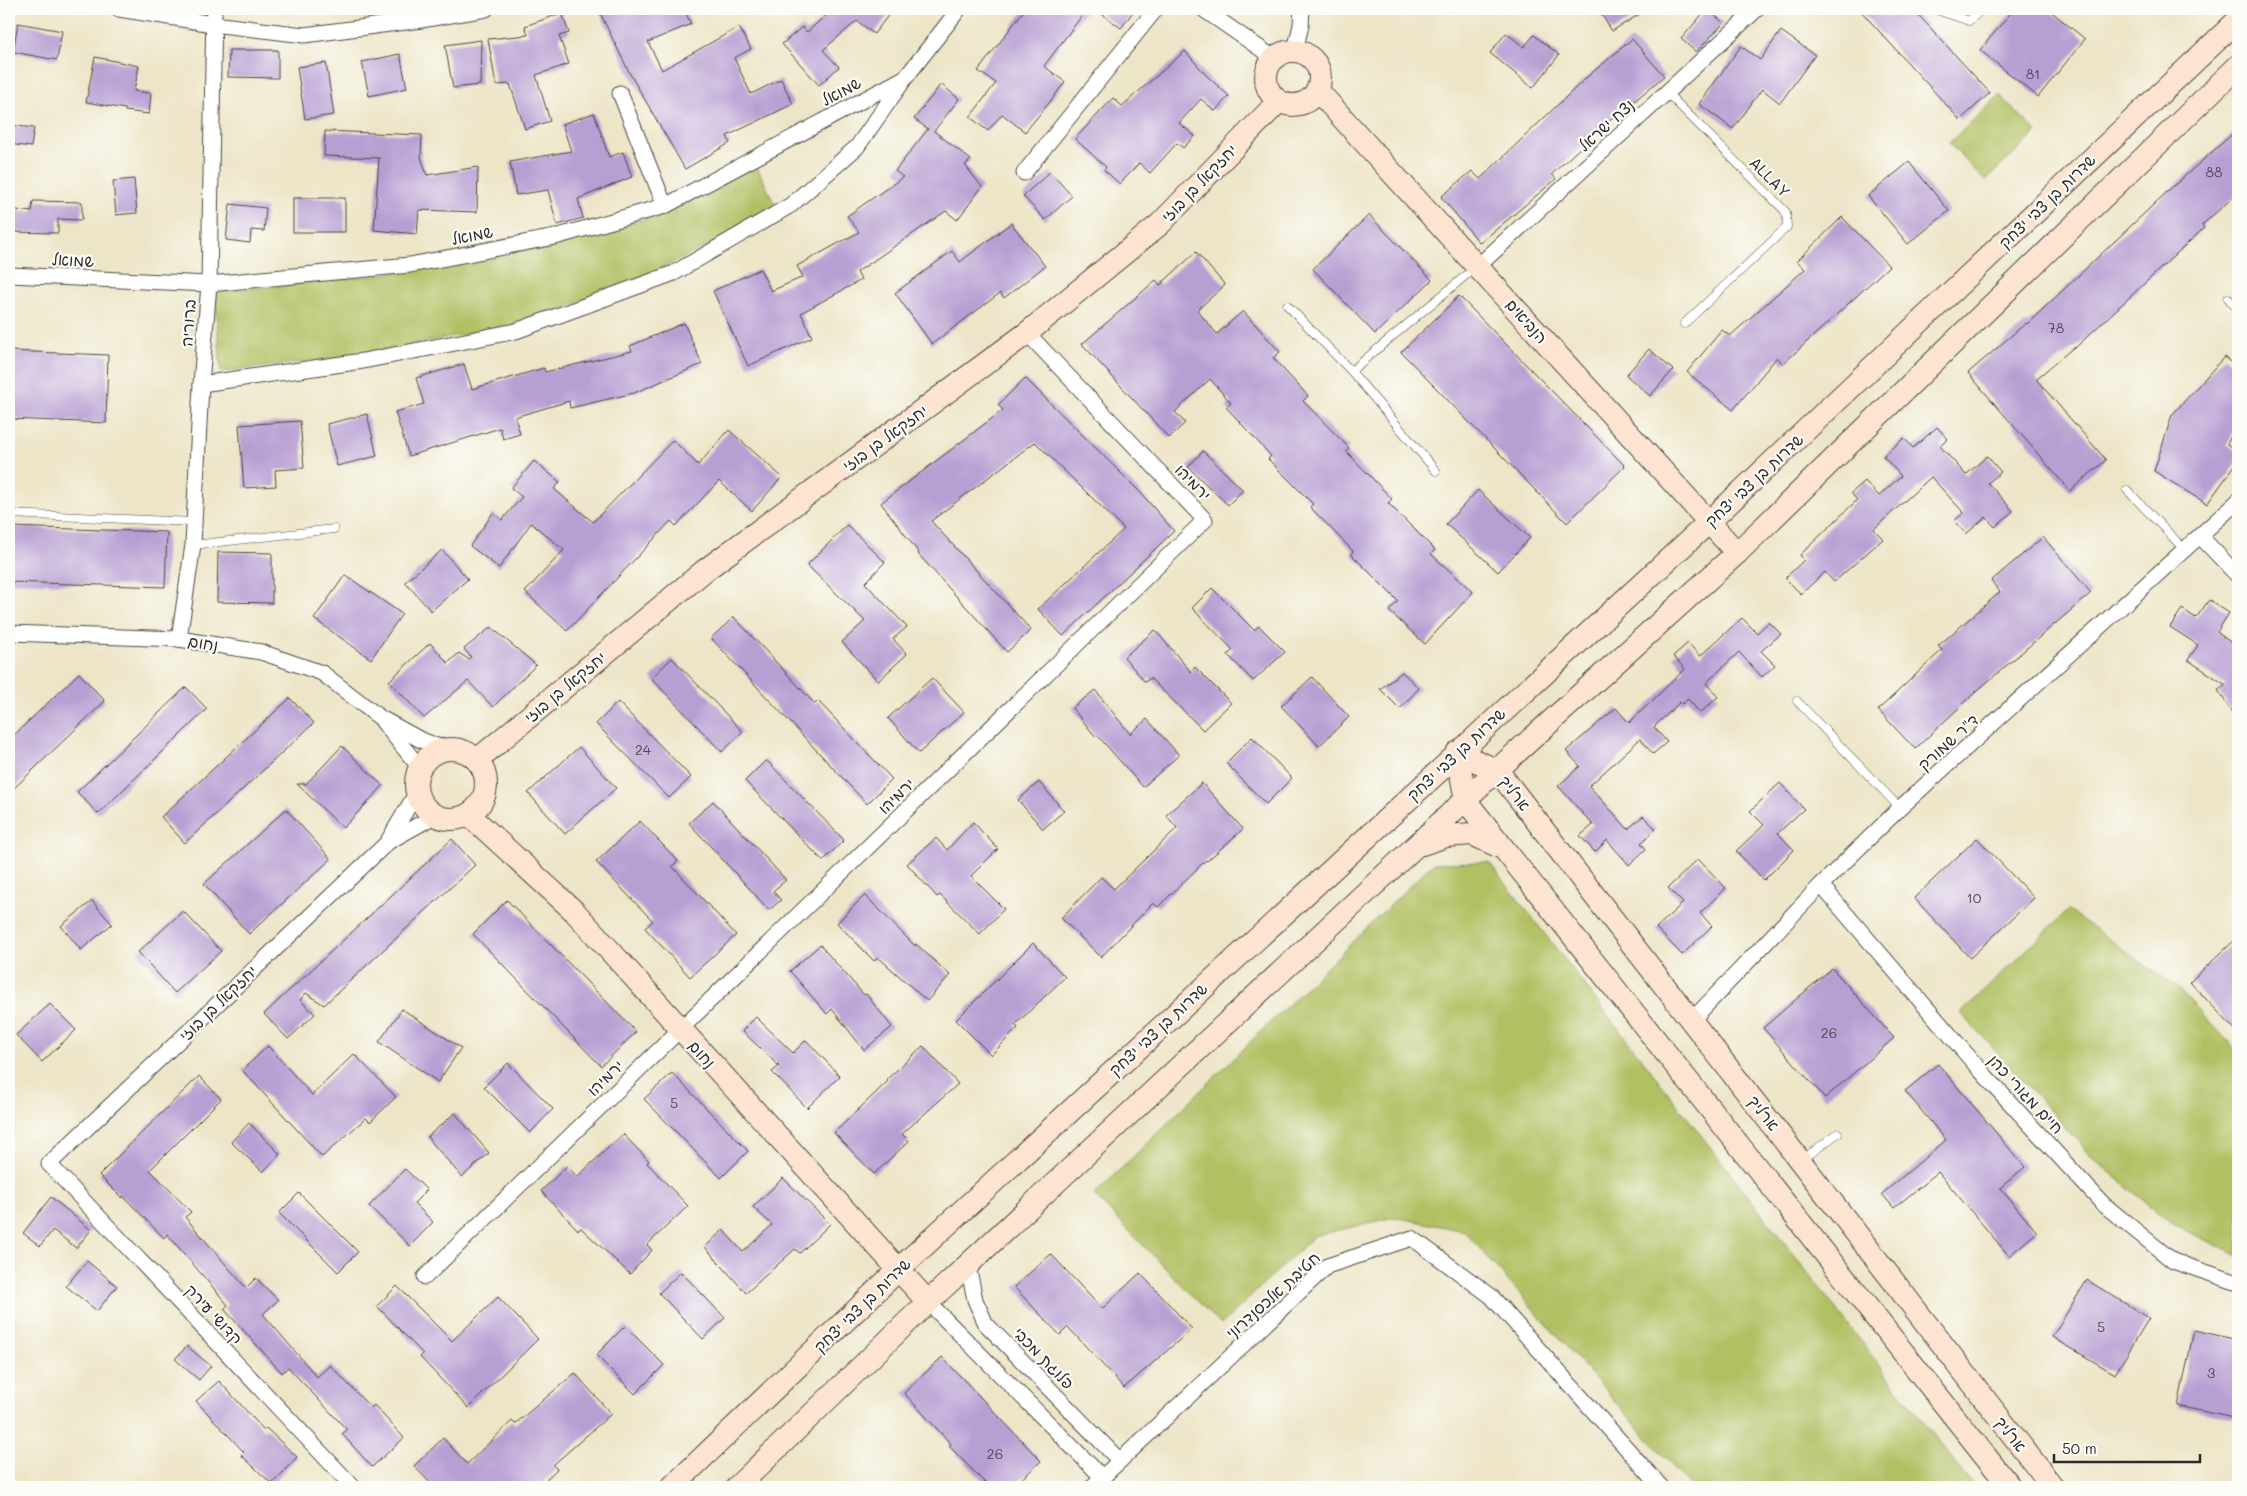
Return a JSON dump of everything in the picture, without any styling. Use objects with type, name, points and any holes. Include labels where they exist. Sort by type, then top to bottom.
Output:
[{"type":"street","points":[[119,9],[213,24],[304,35],[421,20],[486,9]]},
{"type":"street","name":"ברוריה","points":[[179,639],[193,545],[201,384],[209,284],[214,9]]},
{"type":"street","name":"שמואל","points":[[201,384],[363,360],[516,331],[674,273],[791,205],[857,147],[906,77],[958,9]]},
{"type":"street","points":[[1024,173],[1156,9]]},
{"type":"street","points":[[1203,9],[1285,54],[1305,54],[1312,59],[1318,67],[1320,78],[1317,90],[1312,97],[1301,104],[1289,105],[1279,101],[1272,95],[1266,80],[1268,65],[1285,54],[1301,25],[1302,9]]},
{"type":"street","name":"נצח ישראל","points":[[1477,266],[1757,9]]},
{"type":"street","name":"שדרות בן צבי יצחק","points":[[672,1487],[899,1269],[1709,522],[2238,20]]},
{"type":"street","points":[[737,1487],[928,1302],[1497,770],[1737,553],[2238,66]]},
{"type":"street","name":"שמואל","points":[[9,275],[209,284],[410,265],[555,237],[665,206],[906,77]]},
{"type":"street","name":"הנביאים","points":[[1317,90],[1737,553]]},
{"type":"street","points":[[620,93],[665,206]]},
{"type":"street","name":"יחזקאל בן בוזי","points":[[477,760],[704,571],[1027,333],[1160,224],[1279,101]]},
{"type":"street","name":"ירמיהו","points":[[425,1277],[1205,520],[1027,333]]},
{"type":"street","name":"ד\"ר שמורק","points":[[1692,1020],[1821,885],[1900,808],[2201,537],[2238,501]]},
{"type":"street","points":[[2201,537],[2238,576]]},
{"type":"street","name":"נחום","points":[[9,633],[179,639],[261,652],[322,673],[379,717],[419,739],[444,749]]},
{"type":"street","name":"נחום","points":[[379,717],[420,768]]},
{"type":"street","points":[[444,749],[462,750],[477,760],[483,769],[486,790],[482,801],[476,809],[467,816],[451,819],[436,815],[424,806],[417,792],[417,776],[420,768],[434,753],[444,749]]},
{"type":"street","name":"ארליך","points":[[1457,753],[1497,770],[2053,1487]]},
{"type":"street","name":"ארליך","points":[[1457,753],[1466,801],[2010,1487]]},
{"type":"street","name":"יחזקאל בן בוזי","points":[[388,842],[417,792]]},
{"type":"street","name":"יחזקאל בן בוזי","points":[[49,1164],[388,842],[436,815]]},
{"type":"street","name":"נחום","points":[[467,816],[484,829],[574,911],[928,1302]]},
{"type":"street","points":[[1418,845],[1446,836],[1472,834],[1501,847]]},
{"type":"street","name":"חיים מגורי כהן","points":[[1821,885],[1980,1070],[2103,1204],[2173,1260],[2238,1283]]},
{"type":"street","name":"קדושי עירק","points":[[49,1164],[353,1487]]},
{"type":"street","name":"חטיבת אלכסנדרוני","points":[[1098,1482],[1326,1266],[1412,1238],[1491,1296],[1661,1487]]},
{"type":"street","name":"פלוגת מכבי","points":[[968,1265],[975,1300],[986,1324],[1120,1461]]},
{"type":"street","points":[[928,1302],[1098,1482]]},
{"type":"lane","points":[[1934,9],[1969,21],[1982,9]]},
{"type":"lane","name":"ALLAY","points":[[1667,93],[1786,212],[1787,227],[1684,324]]},
{"type":"lane","points":[[1351,371],[1477,266]]},
{"type":"lane","points":[[2228,298],[2238,310]]},
{"type":"lane","points":[[1287,305],[1351,371],[1436,471]]},
{"type":"lane","points":[[2127,490],[2185,550]]},
{"type":"lane","points":[[9,514],[194,522]]},
{"type":"lane","points":[[193,545],[334,529]]},
{"type":"lane","points":[[1798,701],[1900,808]]},
{"type":"lane","points":[[1801,1161],[1838,1134]]},
{"type":"green space","points":[[2000,95],[2037,132],[1985,181],[1949,143]]},
{"type":"green space","points":[[756,165],[776,207],[714,243],[643,277],[533,321],[347,357],[221,372],[215,292],[379,275],[643,220]]},
{"type":"green space","points":[[1489,862],[1974,1487],[1691,1487],[1464,1231],[1395,1217],[1314,1236],[1221,1325],[1094,1195],[1433,863]]},
{"type":"green space","points":[[2068,910],[2179,989],[2238,1052],[2238,1256],[2169,1222],[2093,1158],[1961,1013]]},
{"type":"building","points":[[598,9],[684,9],[691,24],[648,42],[662,70],[739,27],[751,49],[734,58],[751,94],[781,79],[793,104],[727,136],[730,143],[685,169],[630,74]]},
{"type":"building","points":[[833,9],[893,9],[874,34],[857,21],[823,50],[839,67],[819,85],[782,44],[802,27],[807,32]]},
{"type":"building","points":[[1025,9],[1087,9],[1044,66],[1065,82],[1049,103],[1025,132],[1002,114],[988,131],[970,117],[996,83],[978,71]]},
{"type":"building","points":[[1095,9],[1135,9],[1121,28]]},
{"type":"building","points":[[1598,9],[1648,9],[1612,31]]},
{"type":"building","points":[[1707,9],[1724,23],[1696,52],[1681,39]]},
{"type":"building","points":[[1859,9],[1913,9],[1990,93],[1960,120]]},
{"type":"building","points":[[2014,9],[2048,9],[2085,39],[2038,97],[1980,50]]},
{"type":"building","points":[[562,13],[569,33],[559,36],[569,64],[536,75],[550,121],[525,129],[510,84],[496,85],[488,39],[528,35],[525,26]]},
{"type":"building","points":[[18,23],[62,31],[57,60],[13,52]]},
{"type":"building","points":[[1781,31],[1815,55],[1780,103],[1762,89],[1733,129],[1699,104],[1741,46],[1760,60]]},
{"type":"building","points":[[1506,33],[1524,47],[1534,35],[1559,55],[1533,88],[1490,53]]},
{"type":"building","points":[[1632,39],[1664,76],[1618,115],[1616,114],[1552,174],[1556,179],[1480,243],[1441,197],[1472,171],[1480,179],[1587,77]]},
{"type":"building","points":[[481,40],[480,85],[453,88],[445,45]]},
{"type":"building","points":[[229,50],[278,50],[278,78],[228,77]]},
{"type":"building","points":[[1185,51],[1207,76],[1229,96],[1215,111],[1201,99],[1179,123],[1195,136],[1183,148],[1177,143],[1150,173],[1139,163],[1120,184],[1104,170],[1106,167],[1075,139],[1113,98],[1122,106]]},
{"type":"building","points":[[400,54],[407,88],[369,96],[362,62]]},
{"type":"building","points":[[95,57],[139,66],[134,91],[151,93],[149,114],[125,111],[125,109],[86,102]]},
{"type":"building","points":[[326,63],[334,115],[305,119],[297,67]]},
{"type":"building","points":[[941,84],[959,99],[934,131],[971,160],[965,165],[982,187],[957,220],[946,211],[857,272],[861,280],[801,313],[812,337],[748,366],[713,291],[760,269],[771,291],[803,277],[797,266],[859,232],[847,216],[903,177],[895,171],[928,129],[914,119]]},
{"type":"building","points":[[594,113],[609,157],[623,152],[632,177],[578,199],[583,218],[557,225],[548,190],[516,195],[510,162],[571,151],[562,124]]},
{"type":"building","points":[[9,125],[34,128],[31,147],[9,144]]},
{"type":"building","points":[[2238,129],[2238,193],[2202,225],[2204,228],[2075,348],[2036,379],[2106,460],[2070,491],[1968,373],[2027,324],[2169,190]]},
{"type":"building","points":[[325,131],[422,135],[421,157],[427,175],[478,167],[477,212],[419,210],[417,234],[374,230],[379,158],[324,156]]},
{"type":"building","points":[[1909,162],[1949,211],[1908,244],[1868,196]]},
{"type":"building","points":[[1050,172],[1072,196],[1045,220],[1023,196]]},
{"type":"building","points":[[134,179],[137,213],[116,215],[113,181]]},
{"type":"building","points":[[293,198],[345,198],[345,232],[293,232]]},
{"type":"building","points":[[33,201],[82,202],[82,220],[58,219],[58,233],[9,232],[9,209],[32,212]]},
{"type":"building","points":[[230,204],[266,208],[264,231],[251,230],[250,243],[226,240]]},
{"type":"building","points":[[1369,215],[1432,280],[1375,334],[1313,269]]},
{"type":"building","points":[[1842,217],[1889,266],[1783,364],[1777,357],[1733,410],[1687,372],[1722,330],[1730,336],[1805,269],[1797,261]]},
{"type":"building","points":[[1011,223],[1045,266],[1004,298],[1000,293],[932,344],[895,293],[952,251],[960,262]]},
{"type":"building","points":[[1196,252],[1225,285],[1197,310],[1217,334],[1243,311],[1280,352],[1273,358],[1308,396],[1303,401],[1349,448],[1346,451],[1392,499],[1388,503],[1435,550],[1431,554],[1473,592],[1425,644],[1389,611],[1398,601],[1351,554],[1353,551],[1310,507],[1313,504],[1268,459],[1271,456],[1226,407],[1231,403],[1210,379],[1175,412],[1185,423],[1169,438],[1082,344],[1156,280],[1160,285]]},
{"type":"building","points":[[1459,296],[1625,466],[1567,523],[1401,352]]},
{"type":"building","points":[[684,323],[702,364],[634,393],[570,408],[569,401],[515,417],[520,434],[503,439],[500,428],[409,456],[395,412],[424,404],[416,378],[464,364],[472,389],[544,368],[545,372],[632,351],[630,346]]},
{"type":"building","points":[[1649,349],[1673,370],[1650,396],[1626,375]]},
{"type":"building","points":[[9,351],[108,355],[106,423],[9,419]]},
{"type":"building","points":[[2224,357],[2238,368],[2238,423],[2227,444],[2238,452],[2238,461],[2207,504],[2154,471],[2172,415]]},
{"type":"building","points":[[1025,378],[1140,492],[1174,531],[1063,636],[1038,609],[1124,529],[1035,442],[931,521],[1031,630],[1007,652],[918,554],[881,503],[1003,410],[998,405]]},
{"type":"building","points":[[367,414],[377,456],[337,466],[327,424]]},
{"type":"building","points":[[300,421],[304,468],[275,470],[276,486],[244,488],[239,425]]},
{"type":"building","points":[[1937,427],[1948,439],[1940,446],[1966,475],[1987,456],[2001,472],[1988,483],[2013,511],[1995,527],[1986,517],[1966,534],[1954,521],[1964,513],[1931,477],[1874,529],[1883,539],[1834,582],[1825,572],[1801,594],[1785,578],[1804,560],[1800,555],[1857,500],[1851,493],[1865,481],[1879,496],[1901,476],[1883,456],[1904,438],[1913,448]]},
{"type":"building","points":[[729,430],[782,477],[752,511],[719,481],[676,526],[671,521],[567,631],[525,592],[564,550],[531,523],[499,568],[470,546],[493,513],[502,520],[522,497],[511,488],[534,461],[560,482],[554,489],[593,522],[673,440],[698,465]]},
{"type":"building","points":[[1203,451],[1243,490],[1228,505],[1188,467]]},
{"type":"building","points":[[1478,490],[1530,538],[1498,572],[1446,524]]},
{"type":"building","points":[[847,525],[885,562],[865,583],[907,627],[893,639],[907,654],[878,681],[842,642],[865,621],[807,565]]},
{"type":"building","points":[[9,527],[167,532],[165,587],[9,582]]},
{"type":"building","points":[[2043,537],[2091,593],[1978,690],[1915,749],[1878,710],[1942,650],[1938,646],[2000,592],[1991,581]]},
{"type":"building","points":[[442,550],[468,579],[431,611],[405,582]]},
{"type":"building","points":[[218,552],[272,553],[272,603],[217,602]]},
{"type":"building","points":[[345,575],[402,614],[371,659],[314,619]]},
{"type":"building","points":[[1212,588],[1254,630],[1259,626],[1285,652],[1253,681],[1228,655],[1233,650],[1192,608]]},
{"type":"building","points":[[2209,600],[2229,613],[2217,632],[2238,648],[2238,722],[2218,690],[2226,685],[2188,660],[2198,645],[2170,627],[2182,609],[2196,618]]},
{"type":"building","points":[[734,617],[815,704],[818,701],[892,779],[867,804],[711,638]]},
{"type":"building","points":[[1742,618],[1757,633],[1769,622],[1781,634],[1761,651],[1775,665],[1762,677],[1739,652],[1706,683],[1718,697],[1700,713],[1688,699],[1682,704],[1680,702],[1654,727],[1667,742],[1653,754],[1640,739],[1589,786],[1628,829],[1643,816],[1656,829],[1641,843],[1646,849],[1629,865],[1607,840],[1595,852],[1580,836],[1593,825],[1558,786],[1580,766],[1566,751],[1616,708],[1629,723],[1685,669],[1673,656],[1688,643],[1700,656]]},
{"type":"building","points":[[491,627],[536,665],[493,707],[468,681],[424,718],[389,681],[430,643],[448,663],[459,653],[468,659],[471,657],[464,649]]},
{"type":"building","points":[[1155,630],[1191,672],[1195,667],[1231,703],[1203,730],[1150,678],[1145,682],[1124,657]]},
{"type":"building","points":[[672,658],[743,732],[722,752],[651,678]]},
{"type":"building","points":[[1402,672],[1419,688],[1400,709],[1380,689]]},
{"type":"building","points":[[79,673],[105,701],[9,793],[9,740]]},
{"type":"building","points":[[1312,677],[1349,717],[1319,746],[1281,706]]},
{"type":"building","points":[[932,678],[964,712],[919,753],[888,718]]},
{"type":"building","points":[[186,687],[207,709],[98,814],[77,792]]},
{"type":"building","points":[[1095,690],[1130,734],[1147,719],[1179,755],[1143,787],[1098,736],[1096,737],[1072,708]]},
{"type":"building","points":[[290,698],[314,723],[185,843],[161,817]]},
{"type":"building","points":[[618,702],[691,777],[669,798],[596,724]]},
{"type":"building","points":[[1252,737],[1292,778],[1266,804],[1226,763]]},
{"type":"building","points":[[342,746],[383,786],[343,828],[297,784],[306,784]]},
{"type":"building","points":[[579,747],[616,788],[565,834],[528,793]]},
{"type":"building","points":[[766,760],[844,840],[823,861],[745,781]]},
{"type":"building","points":[[1039,782],[1064,811],[1043,829],[1018,800]]},
{"type":"building","points":[[1202,783],[1243,829],[1206,860],[1158,907],[1153,903],[1101,957],[1061,918],[1101,877],[1114,889],[1177,828],[1166,815]]},
{"type":"building","points":[[1780,783],[1804,809],[1778,833],[1794,850],[1764,880],[1736,851],[1764,825],[1750,811]]},
{"type":"building","points":[[713,801],[786,880],[773,891],[781,900],[769,910],[689,823]]},
{"type":"building","points":[[286,809],[331,859],[249,934],[204,884]]},
{"type":"building","points":[[640,821],[678,861],[672,866],[736,935],[690,977],[645,928],[653,921],[596,862]]},
{"type":"building","points":[[973,822],[998,849],[971,876],[1004,909],[980,934],[940,895],[937,897],[907,864],[936,838],[947,850]]},
{"type":"building","points":[[1977,838],[2034,898],[1970,958],[1914,898]]},
{"type":"building","points":[[452,839],[475,865],[324,1005],[306,993],[300,1000],[315,1014],[288,1039],[264,1014]]},
{"type":"building","points":[[1698,859],[1726,888],[1700,913],[1712,926],[1682,955],[1656,928],[1683,903],[1668,888]]},
{"type":"building","points":[[865,895],[915,946],[916,944],[950,975],[927,1001],[878,957],[874,961],[837,923]]},
{"type":"building","points":[[507,900],[636,1032],[601,1066],[473,934]]},
{"type":"building","points":[[92,901],[112,924],[81,950],[61,926]]},
{"type":"building","points":[[183,911],[221,951],[175,993],[138,952]]},
{"type":"building","points":[[2238,937],[2238,1033],[2190,982]]},
{"type":"building","points":[[1033,943],[1065,977],[1015,1025],[1018,1028],[991,1055],[956,1020]]},
{"type":"building","points":[[820,945],[864,995],[866,994],[892,1027],[864,1050],[832,1009],[827,1014],[790,971]]},
{"type":"building","points":[[1832,968],[1894,1038],[1825,1098],[1763,1028]]},
{"type":"building","points":[[50,1004],[76,1030],[42,1062],[16,1035]]},
{"type":"building","points":[[402,1009],[461,1048],[438,1082],[379,1042]]},
{"type":"building","points":[[756,1017],[793,1053],[806,1040],[840,1076],[807,1108],[772,1072],[779,1066],[742,1031]]},
{"type":"building","points":[[268,1046],[312,1095],[354,1054],[396,1097],[370,1122],[366,1118],[322,1157],[242,1070]]},
{"type":"building","points":[[923,1046],[958,1084],[902,1134],[909,1141],[874,1174],[834,1133],[888,1081],[887,1079]]},
{"type":"building","points":[[508,1063],[553,1109],[530,1133],[484,1087]]},
{"type":"building","points":[[1938,1064],[2025,1167],[2000,1188],[2037,1232],[2009,1256],[1938,1172],[1894,1208],[1882,1194],[1946,1140],[1905,1091]]},
{"type":"building","points":[[672,1073],[748,1151],[721,1178],[644,1099]]},
{"type":"building","points":[[199,1076],[221,1099],[150,1170],[191,1212],[185,1217],[246,1288],[256,1278],[278,1300],[263,1314],[317,1377],[330,1365],[371,1408],[374,1405],[404,1438],[372,1467],[342,1434],[347,1430],[288,1367],[282,1373],[224,1309],[228,1305],[167,1234],[164,1238],[123,1196],[122,1198],[99,1175]]},
{"type":"building","points":[[455,1113],[489,1153],[462,1177],[427,1137]]},
{"type":"building","points":[[249,1123],[280,1154],[263,1172],[231,1142]]},
{"type":"building","points":[[623,1134],[649,1161],[647,1163],[688,1206],[647,1245],[652,1250],[630,1274],[581,1228],[578,1230],[541,1191],[567,1166],[577,1177]]},
{"type":"building","points":[[405,1169],[427,1190],[414,1203],[433,1222],[410,1246],[369,1206]]},
{"type":"building","points":[[783,1178],[830,1224],[800,1253],[795,1249],[746,1293],[705,1247],[723,1230],[743,1252],[772,1225],[753,1207]]},
{"type":"building","points":[[299,1193],[358,1252],[338,1272],[279,1213]]},
{"type":"building","points":[[51,1197],[91,1230],[76,1248],[53,1230],[40,1246],[23,1233]]},
{"type":"building","points":[[1051,1254],[1102,1309],[1140,1273],[1192,1329],[1124,1388],[1068,1327],[1060,1335],[1014,1287]]},
{"type":"building","points":[[87,1261],[117,1286],[97,1311],[66,1286]]},
{"type":"building","points":[[681,1272],[725,1318],[703,1339],[659,1293]]},
{"type":"building","points":[[2087,1280],[2149,1318],[2115,1374],[2052,1337]]},
{"type":"building","points":[[397,1286],[452,1341],[498,1297],[538,1339],[468,1408],[420,1357],[423,1354],[377,1306]]},
{"type":"building","points":[[625,1326],[664,1365],[635,1394],[596,1355]]},
{"type":"building","points":[[2194,1330],[2238,1340],[2238,1419],[2178,1406]]},
{"type":"building","points":[[187,1346],[211,1366],[199,1380],[175,1359]]},
{"type":"building","points":[[942,1357],[1041,1461],[1013,1487],[989,1487],[949,1446],[951,1444],[904,1393]]},
{"type":"building","points":[[575,1373],[611,1414],[553,1465],[557,1469],[538,1487],[434,1487],[414,1466],[443,1438],[467,1464],[512,1421],[515,1424]]},
{"type":"building","points":[[219,1381],[264,1430],[266,1428],[297,1457],[272,1484],[241,1455],[244,1452],[196,1401]]}]
